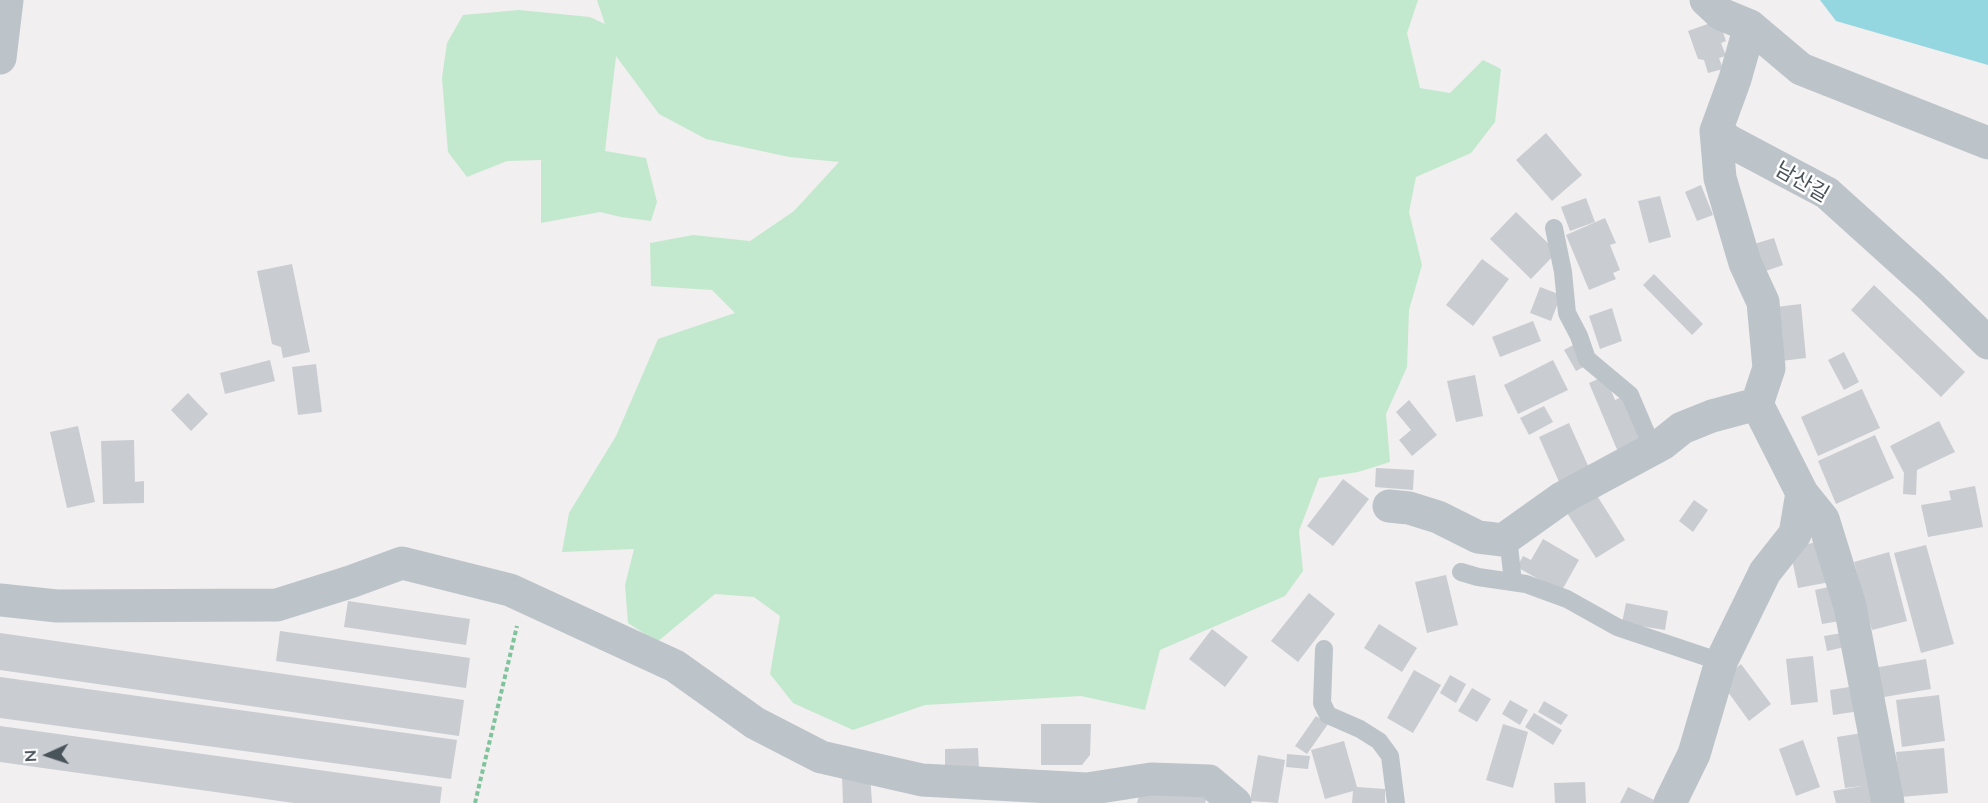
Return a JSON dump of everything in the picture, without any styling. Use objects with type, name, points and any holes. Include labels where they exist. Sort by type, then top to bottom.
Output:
[{"type":"street","points":[[0,58],[7,0]]},
{"type":"street","points":[[1706,0],[1721,14],[1750,26],[1801,69],[1988,143]]},
{"type":"street","points":[[1750,26],[1735,79],[1716,130],[1720,177],[1745,264],[1763,302],[1769,368],[1756,404],[1802,494],[1823,519],[1850,606],[1888,803]]},
{"type":"street","name":"남산길","points":[[1716,130],[1729,141],[1827,193],[1988,343]]},
{"type":"street","points":[[1389,506],[1409,508],[1438,517],[1478,537],[1503,540],[1562,498],[1653,449],[1682,428],[1712,416],[1756,404]]},
{"type":"street","points":[[1670,803],[1694,754],[1721,662],[1765,572],[1795,534],[1802,494]]},
{"type":"street","points":[[0,600],[57,606],[278,605],[402,563],[510,590],[675,666],[755,723],[821,757],[922,780],[1087,789],[1151,779],[1209,781],[1235,803]]},
{"type":"lane","points":[[1554,228],[1563,272],[1567,313],[1587,359],[1630,395],[1653,449]]},
{"type":"lane","points":[[1508,537],[1513,582]]},
{"type":"lane","points":[[1461,572],[1478,577],[1526,584],[1567,599],[1617,627],[1721,662]]},
{"type":"lane","points":[[1324,648],[1322,703],[1328,715],[1360,729],[1379,741],[1390,756],[1396,803]]},
{"type":"path","points":[[475,803],[524,597]]},
{"type":"green space","points":[[597,0],[1418,0],[1407,33],[1420,88],[1450,93],[1483,60],[1501,69],[1495,122],[1471,153],[1416,177],[1409,212],[1422,265],[1409,310],[1407,367],[1386,414],[1390,462],[1358,472],[1319,478],[1299,531],[1303,571],[1285,596],[1160,650],[1145,710],[1081,696],[925,705],[853,730],[793,703],[770,674],[780,616],[754,597],[715,594],[657,642],[628,623],[625,585],[634,549],[562,552],[569,513],[616,436],[658,339],[735,313],[712,290],[651,286],[650,243],[693,235],[750,241],[794,211],[839,162],[789,157],[706,139],[659,114],[616,56],[605,151],[646,158],[657,202],[651,221],[600,212],[541,223],[541,160],[507,161],[467,177],[448,152],[442,78],[447,43],[463,15],[519,10],[590,17],[605,24]]},
{"type":"water","points":[[1820,0],[1988,0],[1988,65],[1836,21]]},
{"type":"building","points":[[1719,20],[1726,41],[1721,43],[1726,56],[1719,58],[1723,69],[1708,73],[1704,60],[1698,59],[1688,31]]},
{"type":"building","points":[[1546,133],[1582,175],[1552,201],[1516,160]]},
{"type":"building","points":[[1701,185],[1713,215],[1697,221],[1685,192]]},
{"type":"building","points":[[1660,196],[1671,237],[1649,243],[1638,201]]},
{"type":"building","points":[[1586,198],[1595,222],[1570,231],[1561,207]]},
{"type":"building","points":[[1516,212],[1557,252],[1531,279],[1490,239]]},
{"type":"building","points":[[1605,218],[1616,243],[1610,245],[1620,270],[1613,273],[1616,279],[1589,290],[1566,235]]},
{"type":"building","points":[[1774,238],[1783,265],[1763,272],[1754,244]]},
{"type":"building","points":[[1482,259],[1509,279],[1473,326],[1446,305]]},
{"type":"building","points":[[292,264],[310,352],[283,358],[281,347],[272,344],[257,271]]},
{"type":"building","points":[[1654,274],[1703,324],[1692,335],[1643,285]]},
{"type":"building","points":[[1874,285],[1965,372],[1941,397],[1851,310]]},
{"type":"building","points":[[1540,287],[1561,295],[1551,321],[1530,313]]},
{"type":"building","points":[[1801,304],[1806,358],[1781,361],[1776,307]]},
{"type":"building","points":[[1612,308],[1622,341],[1600,349],[1589,316]]},
{"type":"building","points":[[1533,321],[1541,341],[1500,357],[1492,337]]},
{"type":"building","points":[[1577,343],[1589,364],[1576,371],[1564,350]]},
{"type":"building","points":[[1844,352],[1859,382],[1844,390],[1828,360]]},
{"type":"building","points":[[270,360],[275,381],[225,394],[220,373]]},
{"type":"building","points":[[1553,360],[1568,390],[1518,414],[1504,385]]},
{"type":"building","points":[[316,364],[322,412],[298,415],[292,367]]},
{"type":"building","points":[[1475,375],[1483,416],[1456,422],[1447,381]]},
{"type":"building","points":[[1605,376],[1615,400],[1624,396],[1646,448],[1621,459],[1589,383]]},
{"type":"building","points":[[1862,389],[1880,428],[1818,456],[1801,417]]},
{"type":"building","points":[[188,393],[208,414],[191,431],[171,410]]},
{"type":"building","points":[[1409,400],[1437,435],[1412,456],[1399,440],[1411,430],[1396,412]]},
{"type":"building","points":[[1544,406],[1553,422],[1529,435],[1520,418]]},
{"type":"building","points":[[1939,421],[1955,452],[1917,470],[1916,495],[1903,494],[1904,473],[1890,446]]},
{"type":"building","points":[[1569,423],[1590,470],[1560,484],[1539,437]]},
{"type":"building","points":[[78,426],[95,502],[67,508],[50,432]]},
{"type":"building","points":[[1875,435],[1894,478],[1836,504],[1818,461]]},
{"type":"building","points":[[134,440],[135,482],[144,481],[144,503],[103,504],[101,441]]},
{"type":"building","points":[[1376,468],[1414,470],[1413,490],[1375,487]]},
{"type":"building","points":[[1343,479],[1369,499],[1333,546],[1307,526]]},
{"type":"building","points":[[1975,486],[1983,527],[1928,537],[1921,505],[1951,500],[1949,491]]},
{"type":"building","points":[[1596,494],[1625,540],[1596,558],[1567,513]]},
{"type":"building","points":[[1694,500],[1708,510],[1693,532],[1679,521]]},
{"type":"building","points":[[1543,539],[1579,560],[1561,592],[1517,567],[1523,556],[1531,560]]},
{"type":"building","points":[[1822,541],[1830,582],[1798,588],[1792,559],[1798,546]]},
{"type":"building","points":[[1926,545],[1954,644],[1921,653],[1894,553]]},
{"type":"building","points":[[1889,552],[1907,621],[1872,630],[1854,562]]},
{"type":"building","points":[[1446,575],[1458,625],[1427,633],[1415,582]]},
{"type":"building","points":[[1833,586],[1840,621],[1822,624],[1815,590]]},
{"type":"building","points":[[1309,593],[1335,614],[1298,662],[1271,641]]},
{"type":"building","points":[[348,601],[470,619],[466,645],[344,627]]},
{"type":"building","points":[[1626,603],[1668,611],[1665,630],[1622,623]]},
{"type":"building","points":[[1379,624],[1417,648],[1402,672],[1364,648]]},
{"type":"building","points":[[1212,629],[1248,657],[1225,687],[1189,659]]},
{"type":"building","points":[[280,631],[470,658],[466,688],[276,661]]},
{"type":"building","points":[[0,633],[464,700],[459,736],[0,670]]},
{"type":"building","points":[[1842,633],[1845,647],[1827,651],[1824,636]]},
{"type":"building","points":[[1813,656],[1818,702],[1791,705],[1786,659]]},
{"type":"building","points":[[1926,659],[1931,689],[1878,698],[1873,668]]},
{"type":"building","points":[[1741,664],[1771,704],[1749,721],[1720,681]]},
{"type":"building","points":[[1414,670],[1441,685],[1413,733],[1387,718]]},
{"type":"building","points":[[1450,675],[1466,684],[1456,703],[1440,693]]},
{"type":"building","points":[[0,677],[457,740],[451,779],[0,718]]},
{"type":"building","points":[[1856,686],[1860,711],[1833,715],[1830,690]]},
{"type":"building","points":[[1472,688],[1491,699],[1477,722],[1458,711]]},
{"type":"building","points":[[1939,695],[1945,741],[1902,747],[1896,700]]},
{"type":"building","points":[[1510,700],[1528,710],[1520,725],[1502,714]]},
{"type":"building","points":[[1544,701],[1568,715],[1561,725],[1538,712]]},
{"type":"building","points":[[1534,713],[1562,730],[1553,745],[1525,727]]},
{"type":"building","points":[[1316,716],[1328,724],[1307,754],[1295,746]]},
{"type":"building","points":[[1041,724],[1091,724],[1090,755],[1082,765],[1041,765]]},
{"type":"building","points":[[1503,724],[1528,732],[1513,788],[1486,780]]},
{"type":"building","points":[[0,726],[442,787],[440,803],[294,803],[0,762]]},
{"type":"building","points":[[1862,733],[1878,803],[1836,803],[1833,791],[1862,786],[1845,788],[1837,737]]},
{"type":"building","points":[[1803,740],[1820,787],[1796,796],[1779,749]]},
{"type":"building","points":[[1344,741],[1357,787],[1385,789],[1385,803],[1352,803],[1353,791],[1325,799],[1311,750]]},
{"type":"building","points":[[978,748],[979,769],[945,770],[945,749]]},
{"type":"building","points":[[1944,748],[1948,793],[1900,797],[1896,752]]},
{"type":"building","points":[[1287,754],[1310,756],[1308,769],[1286,767]]},
{"type":"building","points":[[1258,755],[1285,760],[1278,803],[1250,801]]},
{"type":"building","points":[[870,774],[872,803],[843,803],[842,776]]},
{"type":"building","points":[[1585,782],[1586,803],[1555,803],[1554,783]]},
{"type":"building","points":[[1628,787],[1660,803],[1620,803]]},
{"type":"building","points":[[1141,789],[1208,794],[1205,803],[1137,803]]}]
